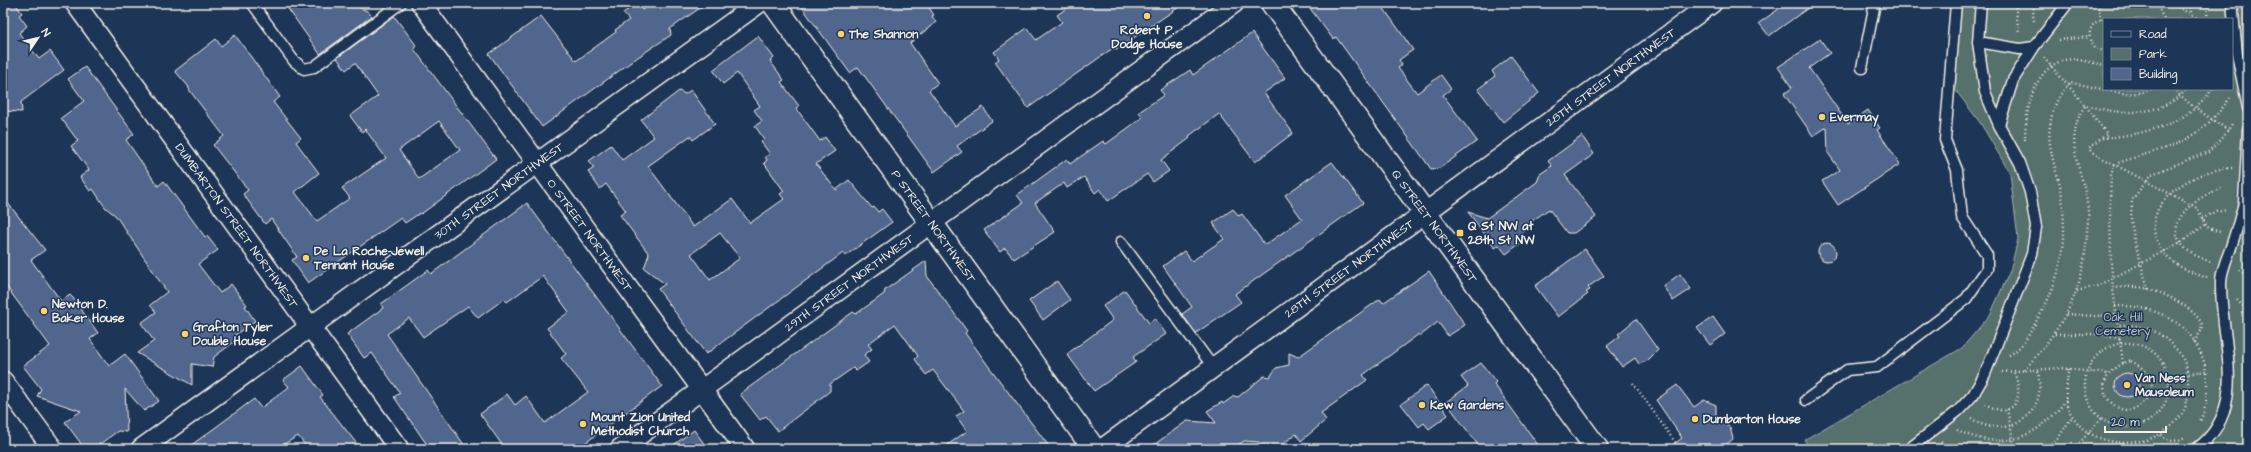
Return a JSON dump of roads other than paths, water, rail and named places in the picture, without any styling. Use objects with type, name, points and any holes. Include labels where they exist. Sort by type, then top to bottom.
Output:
[{"type":"street","name":"DUMBARTON STREET NORTHWEST","points":[[75,3],[399,449]]},
{"type":"street","name":"O STREET NORTHWEST","points":[[421,3],[745,449]]},
{"type":"street","name":"30TH STREET NORTHWEST","points":[[141,449],[759,3]]},
{"type":"street","name":"P STREET NORTHWEST","points":[[773,3],[1094,449]]},
{"type":"street","name":"29TH STREET NORTHWEST","points":[[620,449],[1234,3]]},
{"type":"street","name":"Q STREET NORTHWEST","points":[[1272,3],[1597,449]]},
{"type":"street","name":"28TH STREET NORTHWEST","points":[[1102,449],[1712,3]]},
{"type":"street","points":[[3,381],[53,449]]},
{"type":"lane","points":[[252,3],[294,61],[304,69],[314,67],[401,3]]},
{"type":"lane","points":[[1862,68],[1875,3]]},
{"type":"lane","points":[[1806,400],[1847,370],[1877,367],[1966,299],[1987,269],[1987,255],[1962,217],[1957,170],[1945,140],[1956,3]]},
{"type":"lane","points":[[1910,449],[1961,408],[1973,395],[1990,362],[2032,254],[2036,227],[2030,192],[2020,163],[1999,125],[1984,92],[1978,42],[1981,3]]},
{"type":"lane","points":[[1999,125],[2013,80],[2036,44],[2068,3]]},
{"type":"lane","points":[[2232,3],[2236,54],[2248,106]]},
{"type":"lane","points":[[1978,42],[2020,49],[2036,44]]},
{"type":"lane","points":[[2196,449],[2208,441],[2220,422],[2229,401],[2232,379],[2221,303],[2221,281],[2244,203],[2248,129]]},
{"type":"lane","points":[[1121,242],[1214,367]]},
{"type":"place","name":"Robert P. Dodge House","points":[[1147,16]]},
{"type":"place","name":"The Shannon","points":[[841,34]]},
{"type":"place","name":"Evermay","points":[[1822,117]]},
{"type":"place","name":"Q St NW at 28th St NW","points":[[1460,233]]},
{"type":"place","name":"De La Roche-Jewell Tennant House","points":[[306,258]]},
{"type":"place","name":"Newton D. Baker House","points":[[44,311]]},
{"type":"place","name":"Grafton Tyler Double House","points":[[185,334]]},
{"type":"place","name":"Van Ness Mausoleum","points":[[2127,385]]},
{"type":"place","name":"Kew Gardens","points":[[1422,405]]},
{"type":"place","name":"Dumbarton House","points":[[1695,419]]},
{"type":"place","name":"Mount Zion United Methodist Church","points":[[583,424]]},
{"type":"park label","name":"Oak Hill Cemetery","points":[[2123,324]]}]
